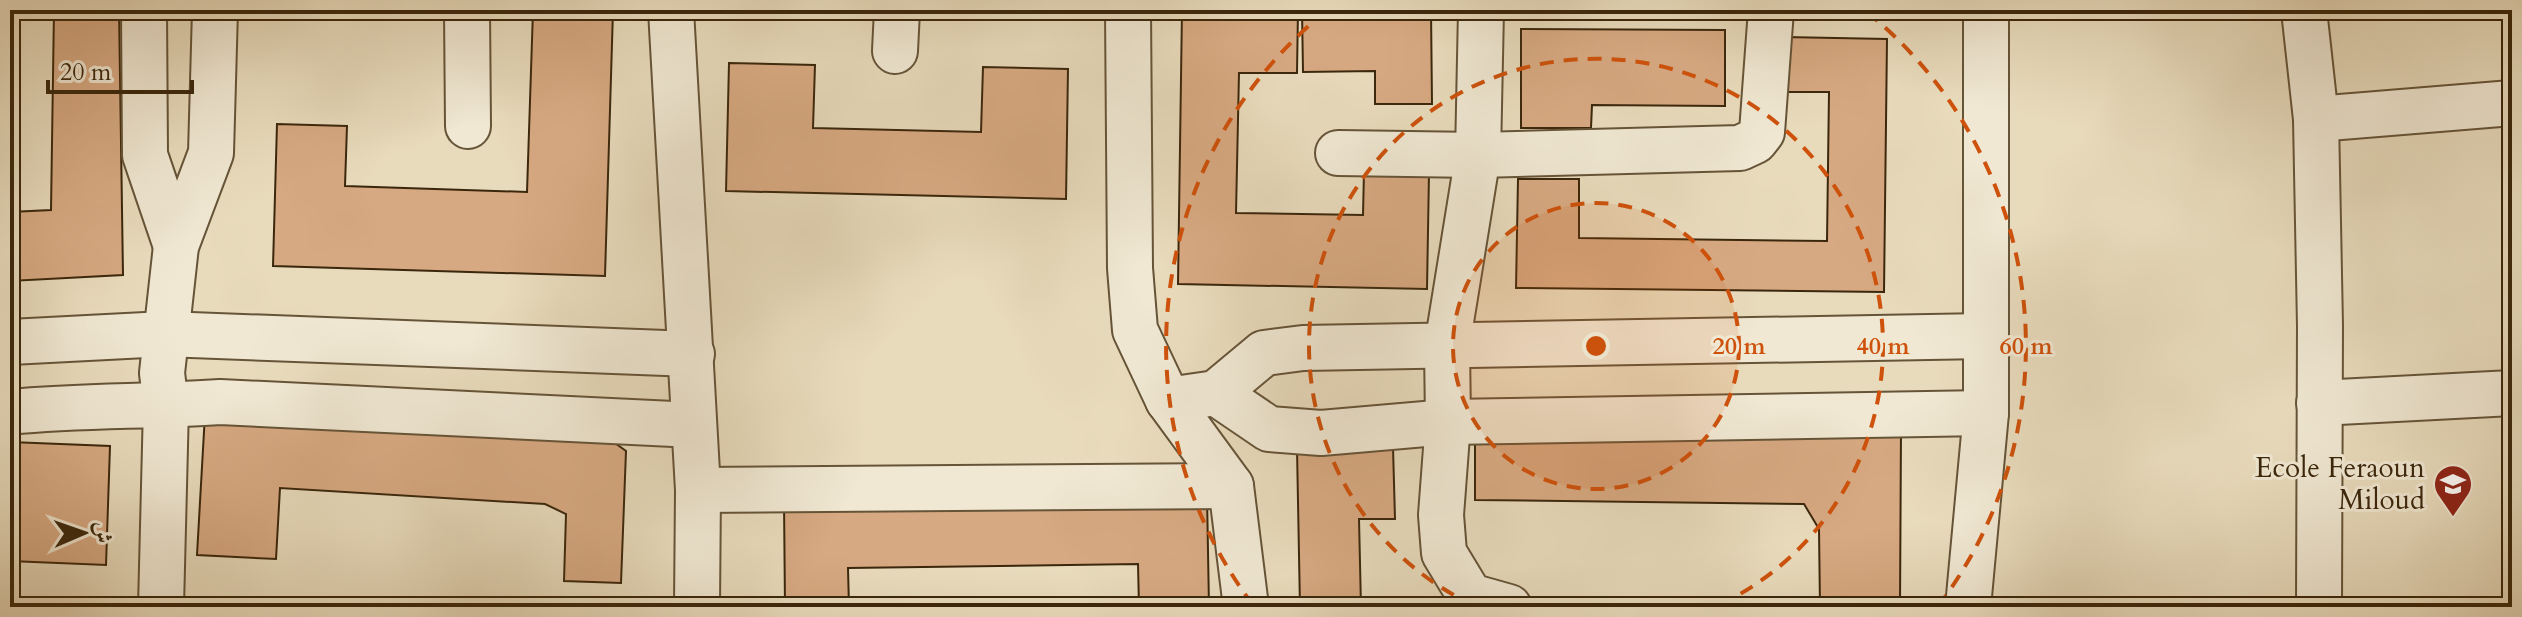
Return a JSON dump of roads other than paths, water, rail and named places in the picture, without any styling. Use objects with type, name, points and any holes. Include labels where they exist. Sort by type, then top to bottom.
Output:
[{"type":"street","points":[[144,10],[145,155],[176,246]]},
{"type":"street","points":[[161,607],[166,406],[162,373],[165,334],[176,246],[211,153],[215,10]]},
{"type":"street","points":[[467,10],[468,126]]},
{"type":"street","points":[[671,10],[698,490],[697,607]]},
{"type":"street","points":[[1128,10],[1130,268],[1135,330],[1168,400],[1231,486],[1246,607]]},
{"type":"street","points":[[1481,10],[1478,155],[1447,346],[1448,422],[1441,515],[1444,553],[1470,596],[1509,607]]},
{"type":"street","points":[[1338,153],[1478,155],[1740,148],[1755,141],[1762,132],[1765,120],[1771,10]]},
{"type":"street","points":[[1968,607],[1986,413],[1986,10]]},
{"type":"street","points":[[2304,10],[2316,119],[2319,607]]},
{"type":"street","points":[[2316,119],[2512,103]]},
{"type":"street","points":[[10,342],[165,334],[692,354]]},
{"type":"street","points":[[1168,400],[1216,393],[1264,353],[1303,348],[1984,336]]},
{"type":"street","points":[[1216,393],[1269,429],[1321,433],[1448,422],[1986,413]]},
{"type":"street","points":[[2319,403],[2512,393]]},
{"type":"street","points":[[10,412],[55,407],[220,402],[694,425]]},
{"type":"street","points":[[698,490],[1231,486]]},
{"type":"place","name":"Ecole Feraoun Miloud","points":[[2453,518]]}]
